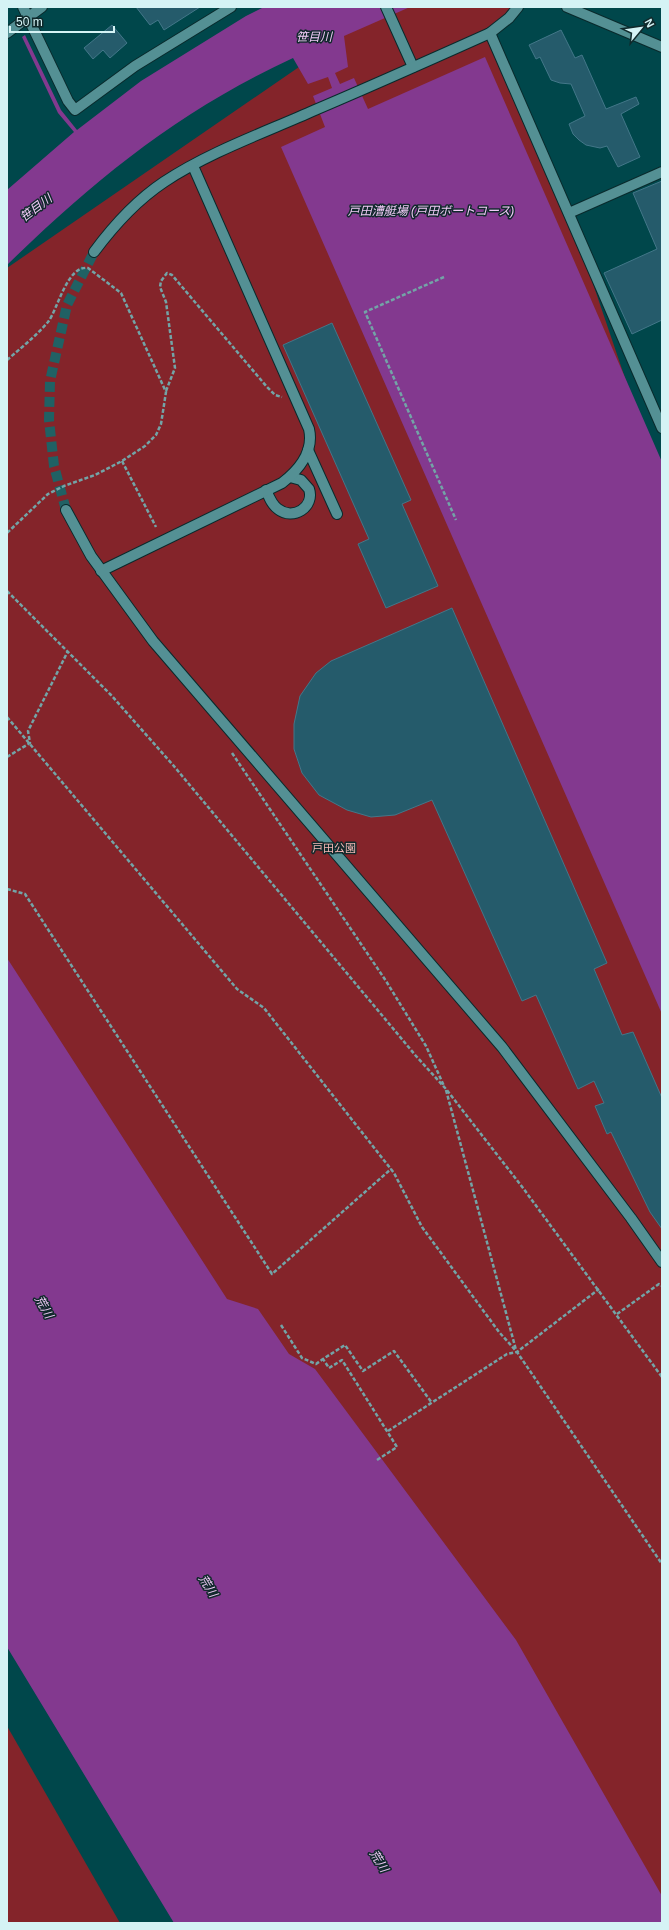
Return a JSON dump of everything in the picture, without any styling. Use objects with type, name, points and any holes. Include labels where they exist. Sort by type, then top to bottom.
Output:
[{"type":"street","points":[[23,7],[68,101],[75,110],[135,66],[231,7]]},
{"type":"street","points":[[7,33],[42,7]]},
{"type":"street","points":[[386,7],[413,67]]},
{"type":"street","points":[[94,252],[114,226],[138,202],[164,182],[193,166],[261,134],[490,33],[509,18],[518,7]]},
{"type":"street","points":[[567,7],[662,47]]},
{"type":"street","points":[[490,33],[662,428]]},
{"type":"street","points":[[101,571],[290,477],[301,465],[308,450],[311,436],[309,429],[193,166]]},
{"type":"street","points":[[569,213],[662,172]]},
{"type":"street","points":[[308,450],[337,514]]},
{"type":"street","points":[[266,490],[273,505],[284,513],[290,514],[304,510],[310,499],[309,489],[301,480],[290,477]]},
{"type":"street","points":[[66,510],[82,541],[101,571],[153,641],[502,1047],[631,1218],[662,1262]]},
{"type":"path","points":[[7,360],[48,321],[64,290],[77,270],[82,267],[88,268],[120,293],[166,392]]},
{"type":"path","points":[[7,533],[48,494],[64,486],[85,480],[122,461],[145,446],[156,435],[161,424],[166,392],[174,368],[166,302],[160,287],[167,273],[172,276],[275,395],[283,397],[294,394]]},
{"type":"path","points":[[444,277],[365,312],[456,520]]},
{"type":"path","points":[[122,461],[156,527]]},
{"type":"path","points":[[7,591],[111,695],[173,765],[387,1022],[446,1089],[599,1289],[662,1377]]},
{"type":"path","points":[[30,743],[28,731],[68,651]]},
{"type":"path","points":[[7,717],[237,989],[264,1008],[391,1169],[422,1227],[500,1332],[517,1352],[662,1564]]},
{"type":"path","points":[[7,757],[30,743]]},
{"type":"path","points":[[230,750],[386,981],[426,1046],[446,1089],[517,1352]]},
{"type":"path","points":[[7,889],[25,894],[272,1274],[391,1169]]},
{"type":"path","points":[[617,1314],[659,1284],[662,1286]]},
{"type":"path","points":[[388,1431],[507,1354],[517,1352],[599,1289]]},
{"type":"path","points":[[281,1325],[302,1358],[316,1364],[345,1345],[363,1371],[394,1351],[432,1403]]},
{"type":"path","points":[[324,1359],[329,1368],[342,1360],[388,1431],[397,1448],[377,1460]]},
{"type":"green space","name":"戸田公園","points":[[349,7],[516,7],[491,33],[569,213],[625,378],[662,473],[662,1923],[7,1224],[7,268],[344,36]]},
{"type":"green space","points":[[7,1726],[120,1923],[7,1923]]},
{"type":"water","name":"戸田漕艇場 (戸田ボートコース)","points":[[264,7],[410,7],[344,36],[348,67],[335,73],[340,84],[354,78],[368,109],[485,57],[662,462],[662,1014],[281,147],[325,127],[313,96],[332,88],[328,77],[308,84],[293,58],[252,78],[213,100],[176,124],[106,175],[7,265],[7,190],[74,132],[58,113],[22,37],[25,35],[61,110],[77,130],[141,81],[246,16]]},
{"type":"water","name":"荒川","points":[[7,958],[227,1299],[258,1309],[289,1354],[315,1369],[516,1640],[662,1896],[662,1923],[174,1923],[7,1647]]},
{"type":"building","points":[[136,7],[200,7],[164,30],[158,20],[150,25]]},
{"type":"building","points":[[112,25],[127,43],[110,58],[103,50],[93,59],[84,48]]},
{"type":"building","points":[[561,30],[575,58],[582,55],[606,109],[636,97],[639,104],[621,114],[640,157],[618,167],[607,146],[600,148],[586,145],[573,134],[569,124],[585,116],[571,84],[551,80],[540,57],[536,59],[529,45]]},
{"type":"building","points":[[662,181],[662,320],[632,334],[604,273],[657,249],[633,193]]},
{"type":"building","points":[[332,323],[411,500],[402,504],[438,586],[386,608],[358,544],[369,539],[283,345]]},
{"type":"building","points":[[452,608],[607,963],[594,969],[622,1035],[633,1032],[662,1098],[662,1229],[650,1212],[611,1132],[607,1134],[595,1106],[604,1103],[594,1081],[578,1089],[536,995],[522,1001],[432,800],[395,815],[371,817],[347,810],[319,795],[302,773],[294,749],[294,724],[300,696],[316,673],[331,661]]},
{"type":"tunnel","points":[[66,510],[54,466],[49,420],[50,381],[67,305],[94,252]]},
{"type":"water label","name":"笹目川","points":[[314,37]]},
{"type":"water label","name":"笹目川","points":[[36,208]]}]
